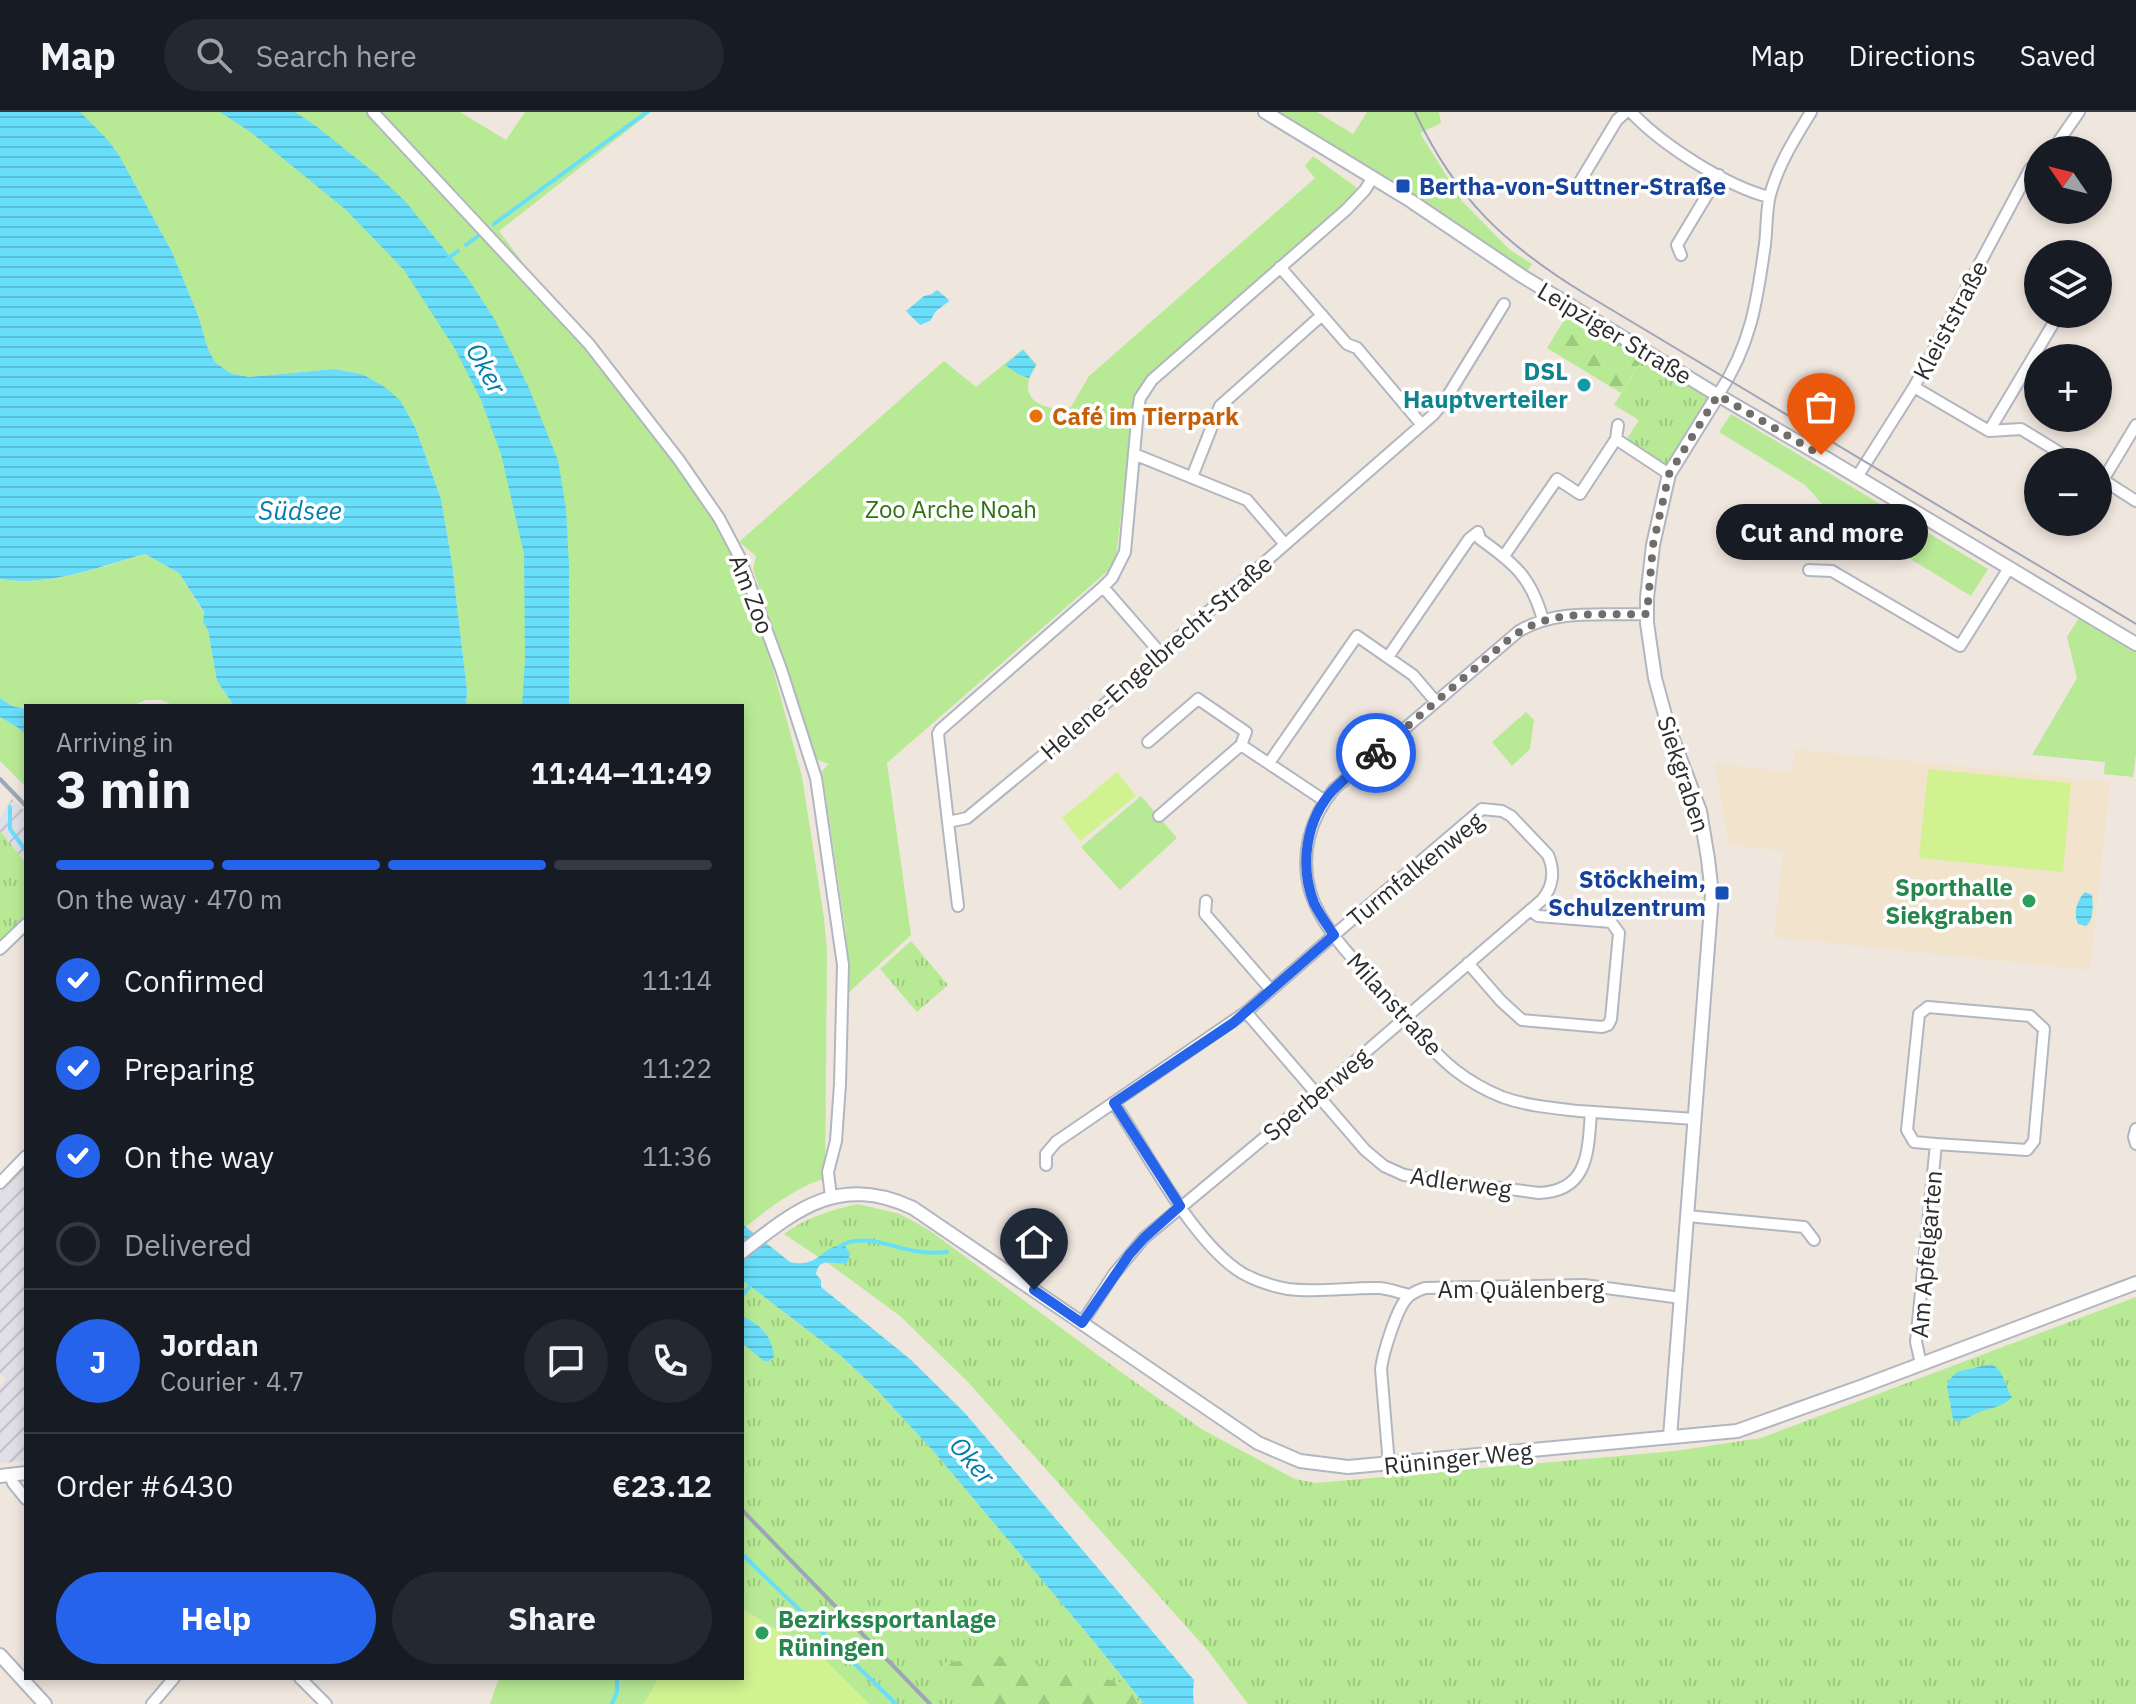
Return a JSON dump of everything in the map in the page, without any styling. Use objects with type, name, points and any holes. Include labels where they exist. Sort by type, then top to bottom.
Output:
[{"type":"street","name":"Am Zoo","points":[[373,112],[560,310],[598,355],[711,506],[739,556],[781,669],[816,778],[841,949],[840,1084],[836,1141],[828,1172],[831,1197]]},
{"type":"street","name":"Leipziger Straße","points":[[1265,112],[1429,212],[1522,276],[2136,644]]},
{"type":"street","points":[[1567,187],[1578,185],[1617,120],[1629,112],[1659,138],[1719,175],[1743,189],[1769,197]]},
{"type":"street","points":[[1718,395],[1736,365],[1757,303],[1769,197],[1791,145],[1811,112]]},
{"type":"street","points":[[2062,136],[2079,112]]},
{"type":"street","points":[[1681,255],[1677,245],[1719,175]]},
{"type":"street","points":[[958,906],[940,730],[1112,578],[1125,552],[1138,410],[1144,389],[1346,210],[1373,177]]},
{"type":"street","name":"Kleiststraße","points":[[1857,477],[1914,387],[2024,180]]},
{"type":"street","points":[[1280,267],[1347,344],[1357,348],[1422,425]]},
{"type":"street","name":"Helene-Engelbrecht-Straße","points":[[948,822],[967,818],[1163,656],[1169,646],[1284,543],[1422,425],[1444,402],[1504,304]]},
{"type":"street","points":[[1192,477],[1220,406],[1322,315]]},
{"type":"street","points":[[1989,431],[2051,328]]},
{"type":"street","points":[[1914,387],[1989,431],[2021,429],[2052,448]]},
{"type":"street","name":"Siekgraben","points":[[1670,1437],[1711,910],[1708,859],[1697,801],[1661,705],[1647,614],[1653,545],[1669,474],[1718,395]]},
{"type":"street","points":[[1504,556],[1557,479],[1580,494],[1616,439],[1618,425]]},
{"type":"street","points":[[2112,461],[2136,425]]},
{"type":"street","points":[[1616,439],[1669,474]]},
{"type":"street","points":[[1134,454],[1247,500],[1284,543]]},
{"type":"street","points":[[2112,486],[2136,501]]},
{"type":"street","points":[[1388,657],[1469,539],[1478,532],[1480,539],[1504,556],[1533,589],[1543,620]]},
{"type":"street","points":[[1809,570],[1832,571],[1960,646],[2009,568]]},
{"type":"street","points":[[1103,587],[1163,656]]},
{"type":"street","name":"Milanstraße","points":[[1647,614],[1570,615],[1543,620],[1519,631],[1334,789],[1313,821],[1306,871],[1315,905],[1334,935],[1452,1068],[1481,1087],[1531,1106],[1695,1119]]},
{"type":"street","points":[[1269,763],[1357,636],[1413,675],[1436,702]]},
{"type":"street","points":[[1148,742],[1198,699],[1246,732],[1241,745],[1159,816]]},
{"type":"street","points":[[1241,745],[1325,801]]},
{"type":"street","name":"Turmfalkenweg","points":[[1046,1165],[1046,1154],[1056,1142],[1246,1012],[1482,809],[1502,811],[1519,822],[1548,855],[1552,871]]},
{"type":"street","name":"Sperberweg","points":[[1082,1323],[1144,1238],[1530,910],[1547,894],[1552,871]]},
{"type":"street","points":[[1206,901],[1205,914],[1271,990]]},
{"type":"street","points":[[1468,963],[1522,1020],[1608,1025],[1619,933],[1616,927],[1611,922],[1538,916],[1530,910]]},
{"type":"street","points":[[0,949],[24,926]]},
{"type":"street","name":"Am Apfelgarten","points":[[1928,1007],[2030,1016],[2040,1023],[2044,1029],[2034,1141],[2027,1150],[1936,1144],[1914,1142],[1907,1130],[1919,1014],[1928,1007]]},
{"type":"street","name":"Adlerweg","points":[[1246,1012],[1365,1150],[1394,1171],[1416,1177],[1539,1193],[1563,1189],[1583,1169],[1591,1112]]},
{"type":"street","name":"Am Quälenberg","points":[[1114,1103],[1194,1225],[1221,1257],[1242,1273],[1267,1284],[1299,1290],[1383,1288],[1410,1295]]},
{"type":"street","points":[[2136,1129],[2136,1144]]},
{"type":"street","name":"Am Apfelgarten","points":[[1921,1364],[1916,1342],[1936,1144]]},
{"type":"street","points":[[0,1183],[24,1158]]},
{"type":"street","name":"Rüninger Weg","points":[[831,1197],[857,1194],[877,1196],[913,1208],[1243,1433],[1272,1450],[1300,1461],[1333,1467],[1389,1465],[1737,1431],[2136,1283]]},
{"type":"street","points":[[744,1250],[810,1204],[831,1197]]},
{"type":"street","points":[[1687,1216],[1804,1227],[1814,1240]]},
{"type":"street","name":"Am Quälenberg","points":[[1389,1465],[1381,1369],[1383,1354],[1401,1307],[1410,1295],[1425,1288],[1584,1285],[1681,1298]]},
{"type":"street","points":[[5,1475],[24,1497]]},
{"type":"street","points":[[0,1655],[45,1704]]},
{"type":"street","points":[[152,1704],[172,1680]]},
{"type":"street","points":[[302,1680],[326,1704]]},
{"type":"shaded area","points":[[1795,749],[2110,782],[2090,970],[1774,937],[1783,851],[1729,845],[1715,764],[1792,772]]},
{"type":"shaded area","points":[[12,799],[24,810],[24,861],[0,831],[0,817]]},
{"type":"shaded area","points":[[24,1167],[24,1461],[0,1463],[0,1387],[6,1379],[0,1373],[0,1193]]},
{"type":"green space","points":[[78,112],[460,112],[506,140],[525,112],[651,112],[499,231],[686,478],[734,554],[772,665],[802,777],[824,918],[827,952],[825,1179],[793,1193],[744,1228],[744,704],[466,704],[452,563],[441,499],[416,429],[382,385],[362,374],[334,369],[249,377],[230,373],[215,362],[172,252],[119,155]]},
{"type":"green space","points":[[1269,112],[1317,112],[1353,134],[1367,112],[1439,112],[1441,123],[1420,133],[1462,201],[1510,250],[1532,264],[1524,276]]},
{"type":"green space","name":"Zoo Arche Noah","points":[[1313,156],[1357,188],[1355,193],[1146,379],[1135,399],[1116,557],[1110,569],[887,763],[911,935],[845,996],[846,933],[822,771],[829,764],[815,759],[753,569],[756,556],[739,542],[944,361],[976,387],[1023,349],[1037,365],[1028,385],[1034,400],[1050,407],[1071,407],[1089,376],[1315,178],[1305,166]]},
{"type":"green space","points":[[1569,312],[1644,357],[1621,393],[1547,348]]},
{"type":"green space","points":[[1644,357],[1711,397],[1669,467],[1626,440],[1639,420],[1614,405]]},
{"type":"green space","points":[[1731,414],[1988,569],[1971,596],[1824,506],[1805,485],[1719,432]]},
{"type":"green space","points":[[145,554],[179,573],[204,613],[203,622],[208,630],[217,681],[233,704],[170,704],[161,700],[146,700],[136,704],[24,704],[24,709],[12,706],[0,698],[0,579],[37,580],[91,570]]},
{"type":"green space","points":[[2080,616],[2136,651],[2136,754],[2133,777],[2104,774],[2105,762],[2032,755],[2077,678],[2067,637]]},
{"type":"green space","points":[[1526,712],[1534,720],[1530,749],[1512,766],[1492,742]]},
{"type":"green space","points":[[0,717],[24,733],[24,785],[0,761]]},
{"type":"green space","points":[[1928,769],[2071,783],[2063,872],[1919,858]]},
{"type":"green space","points":[[1117,772],[1136,796],[1080,841],[1062,818]]},
{"type":"green space","points":[[1141,796],[1177,838],[1120,890],[1081,847]]},
{"type":"green space","points":[[0,831],[24,861],[24,921],[0,944]]},
{"type":"green space","points":[[911,941],[948,985],[917,1012],[880,969]]},
{"type":"green space","points":[[858,1204],[900,1214],[929,1230],[1203,1430],[1295,1479],[1316,1483],[1675,1451],[1761,1438],[2136,1297],[2136,1704],[1248,1704],[1209,1652],[968,1382],[900,1316],[784,1234],[820,1215]]},
{"type":"green space","points":[[744,1282],[840,1355],[877,1390],[935,1453],[1144,1704],[869,1704],[823,1658],[744,1610]]},
{"type":"green space","name":"Bezirkssportanlage Rüningen","points":[[744,1610],[823,1658],[869,1704],[644,1704],[658,1680],[744,1680]]},
{"type":"green space","points":[[997,1656],[1124,1683],[1141,1704],[975,1704],[955,1684],[943,1663]]},
{"type":"green space","points":[[498,1680],[658,1680],[644,1704],[490,1704]]},
{"type":"water","name":"Südsee","points":[[0,112],[80,112],[119,155],[172,252],[215,362],[230,373],[249,377],[334,369],[362,374],[400,400],[416,429],[441,499],[452,563],[466,704],[233,704],[217,681],[208,630],[203,622],[204,612],[179,573],[145,554],[55,578],[0,579]]},
{"type":"water","name":"Oker","points":[[220,112],[295,112],[316,126],[405,201],[467,277],[495,320],[528,386],[558,460],[566,509],[569,565],[569,704],[522,704],[524,554],[501,454],[481,400],[455,349],[404,270],[346,210],[252,133]]},
{"type":"water","points":[[937,290],[949,300],[930,321],[920,325],[906,311]]},
{"type":"water","points":[[1023,350],[1036,365],[1029,378],[1005,365]]},
{"type":"water","points":[[0,698],[12,706],[24,709],[24,733],[17,727],[0,717]]},
{"type":"water","points":[[2085,892],[2092,895],[2093,903],[2092,916],[2086,926],[2078,924],[2076,915],[2078,903]]},
{"type":"water","name":"Oker","points":[[744,1226],[790,1262],[808,1262],[831,1248],[845,1246],[850,1253],[847,1263],[824,1263],[818,1268],[816,1274],[821,1280],[821,1287],[910,1359],[964,1412],[1194,1680],[1194,1704],[1144,1704],[935,1453],[840,1355],[744,1282]]},
{"type":"water","points":[[744,1317],[760,1327],[768,1337],[774,1357],[764,1361],[744,1345]]},
{"type":"water","points":[[1991,1364],[2002,1374],[2012,1397],[2002,1405],[1956,1422],[1948,1381],[1957,1372]]},
{"type":"waterway","points":[[494,224],[647,112]]},
{"type":"waterway","points":[[466,245],[478,236]]},
{"type":"waterway","points":[[447,259],[458,251]]},
{"type":"waterway","points":[[10,807],[10,829],[24,848]]},
{"type":"waterway","points":[[839,1247],[866,1241],[919,1252],[947,1252]]},
{"type":"waterway","points":[[744,1293],[753,1282]]},
{"type":"waterway","points":[[744,1556],[896,1704]]},
{"type":"waterway","points":[[612,1704],[617,1692],[617,1680]]},
{"type":"tram line","points":[[1415,112],[1447,170],[1466,195],[1508,238],[1558,277],[2136,624]]},
{"type":"railway","points":[[0,779],[24,804]]},
{"type":"railway","points":[[744,1512],[930,1704]]},
{"type":"way so far","points":[[1376,753],[1508,640],[1530,625],[1570,615],[1647,614],[1649,570],[1669,474],[1718,395],[1821,455]]},
{"type":"place","name":"Bertha-von-Suttner-Straße","points":[[1403,186]]},
{"type":"place","name":"DSL Hauptverteiler","points":[[1584,385]]},
{"type":"place","name":"Café im Tierpark","points":[[1036,416]]},
{"type":"place","name":"Cut and more","points":[[1821,455]]},
{"type":"place","name":"Stöckheim, Schulzentrum","points":[[1722,893]]},
{"type":"place","name":"Sporthalle Siekgraben","points":[[2029,901]]},
{"type":"place","name":"Bezirkssportanlage Rüningen","points":[[762,1633]]},
{"type":"route","points":[[1034,1290],[1082,1323],[1129,1255],[1180,1206],[1114,1103],[1233,1023],[1334,935],[1315,905],[1310,890],[1306,871],[1309,834],[1318,811],[1334,789],[1376,753]]}]
